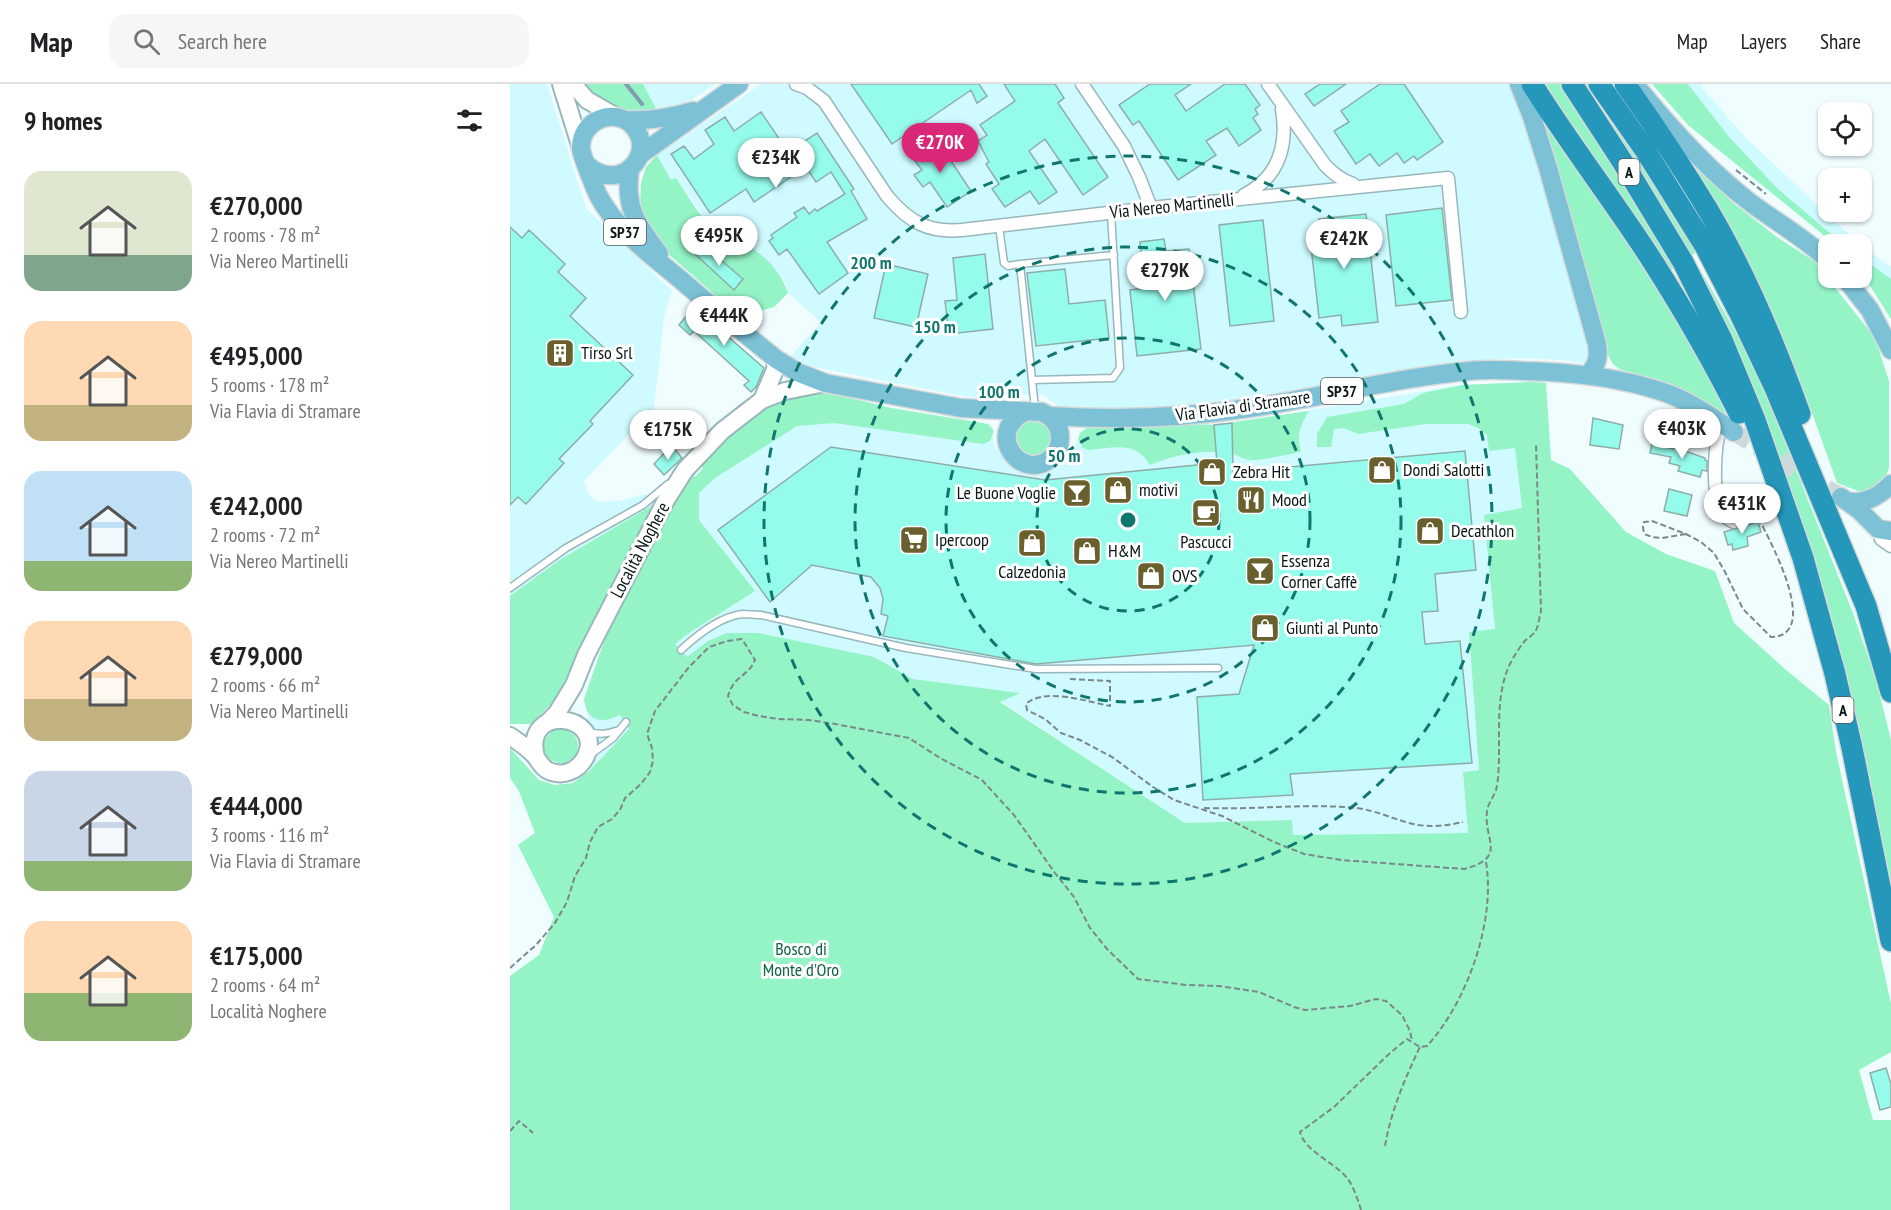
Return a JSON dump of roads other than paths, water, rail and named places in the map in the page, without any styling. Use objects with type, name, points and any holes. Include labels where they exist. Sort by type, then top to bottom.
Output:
[{"type":"highway","points":[[1532,84],[1653,262],[1693,327],[1776,484]]},
{"type":"highway","name":"A","points":[[1572,84],[1683,262],[1726,350],[1755,420],[1803,558],[1835,674],[1891,941]]},
{"type":"highway","name":"A","points":[[1599,84],[1645,150],[1705,246],[1741,316],[1775,388],[1866,606],[1891,692]]},
{"type":"highway","points":[[1625,84],[1662,137],[1709,212],[1749,288],[1782,362],[1829,494],[1849,566]]},
{"type":"main road","name":"Via Flavia di Stramare","points":[[561,84],[598,194],[628,236],[776,359],[797,372],[825,383],[974,409],[1096,419],[1196,415],[1250,408],[1472,370],[1540,371],[1588,375],[1665,392],[1728,427]]},
{"type":"main road","name":"Via Flavia di Stramare","points":[[573,84],[587,100],[633,126],[639,135],[641,145],[628,185],[628,197],[637,222],[658,252],[684,282]]},
{"type":"main road","points":[[706,106],[662,119],[644,121],[604,117],[587,128],[582,137],[584,156],[594,171],[603,175],[622,174],[706,106],[739,84]]},
{"type":"main road","points":[[1519,84],[1548,168],[1597,345],[1599,354],[1596,366],[1588,375]]},
{"type":"main road","points":[[1634,84],[1672,129],[1715,172],[1747,200],[1818,251]]},
{"type":"main road","points":[[1853,288],[1870,310],[1891,350]]},
{"type":"main road","name":"Località Noghere","points":[[762,400],[775,370],[776,359]]},
{"type":"main road","name":"Località Noghere","points":[[545,725],[557,713],[574,685],[586,655],[666,500],[685,470],[722,431],[762,400],[785,391],[825,383]]},
{"type":"main road","name":"Via Flavia di Stramare","points":[[974,409],[995,418],[1007,431],[1006,440],[1013,456],[1029,464],[1038,464],[1052,457],[1060,439],[1074,428],[1096,419]]},
{"type":"main road","points":[[1007,431],[1010,423],[1017,416],[1036,413],[1056,422],[1060,439]]},
{"type":"main road","points":[[1879,527],[1844,499],[1856,503],[1884,492]]},
{"type":"main road","points":[[1879,527],[1868,505],[1884,492]]},
{"type":"main road","points":[[510,736],[536,757],[540,764],[555,773],[573,771],[585,759],[588,744],[572,707],[574,685]]},
{"type":"main road","points":[[510,731],[545,725],[562,719],[579,727]]},
{"type":"main road","points":[[536,757],[534,741],[545,725]]},
{"type":"street","name":"Via Nereo Martinelli","points":[[821,84],[824,101]]},
{"type":"street","points":[[1082,84],[1124,146],[1151,208]]},
{"type":"street","points":[[1268,84],[1334,175],[1356,186]]},
{"type":"street","name":"Via Nereo Martinelli","points":[[803,85],[824,101],[899,211],[927,227],[949,231],[1238,198],[1448,178],[1461,312]]},
{"type":"street","points":[[1238,198],[1255,190],[1268,178],[1278,161],[1284,139],[1282,105]]},
{"type":"street","points":[[1728,427],[1717,439],[1714,472],[1718,502],[1725,517],[1734,522]]},
{"type":"street","points":[[1879,527],[1881,539],[1891,546]]},
{"type":"lane","points":[[1032,380],[1113,378],[1120,368],[1111,212]]},
{"type":"lane","points":[[999,226],[1004,263],[1008,266],[1114,255]]},
{"type":"lane","points":[[1020,264],[1036,413]]},
{"type":"lane","points":[[510,588],[566,548],[643,505],[685,470]]},
{"type":"lane","points":[[681,650],[701,633],[741,614],[761,615],[906,648],[1036,669],[1218,668]]},
{"type":"lane","points":[[585,759],[613,738],[626,722]]},
{"type":"lane","points":[[579,727],[597,734],[608,734],[620,729]]},
{"type":"waterway","points":[[626,84],[642,104]]},
{"type":"tunnel","points":[[1734,432],[1841,497]]},
{"type":"place","name":"Tirso Srl","points":[[560,353]]},
{"type":"place","name":"Dondi Salotti","points":[[1382,470]]},
{"type":"place","name":"Zebra Hit","points":[[1212,472]]},
{"type":"place","name":"motivi","points":[[1118,490]]},
{"type":"place","name":"Le Buone Voglie","points":[[1077,493]]},
{"type":"place","name":"Mood","points":[[1251,500]]},
{"type":"place","name":"Pascucci","points":[[1206,513]]},
{"type":"place","name":"Decathlon","points":[[1430,531]]},
{"type":"place","name":"Ipercoop","points":[[914,540]]},
{"type":"place","name":"Calzedonia","points":[[1032,543]]},
{"type":"place","name":"H&M","points":[[1087,551]]},
{"type":"place","name":"Essenza Corner Caffè","points":[[1260,571]]},
{"type":"place","name":"OVS","points":[[1151,576]]},
{"type":"place","name":"Giunti al Punto","points":[[1265,628]]},
{"type":"park label","name":"Bosco di Monte d'Oro","points":[[801,959]]}]
